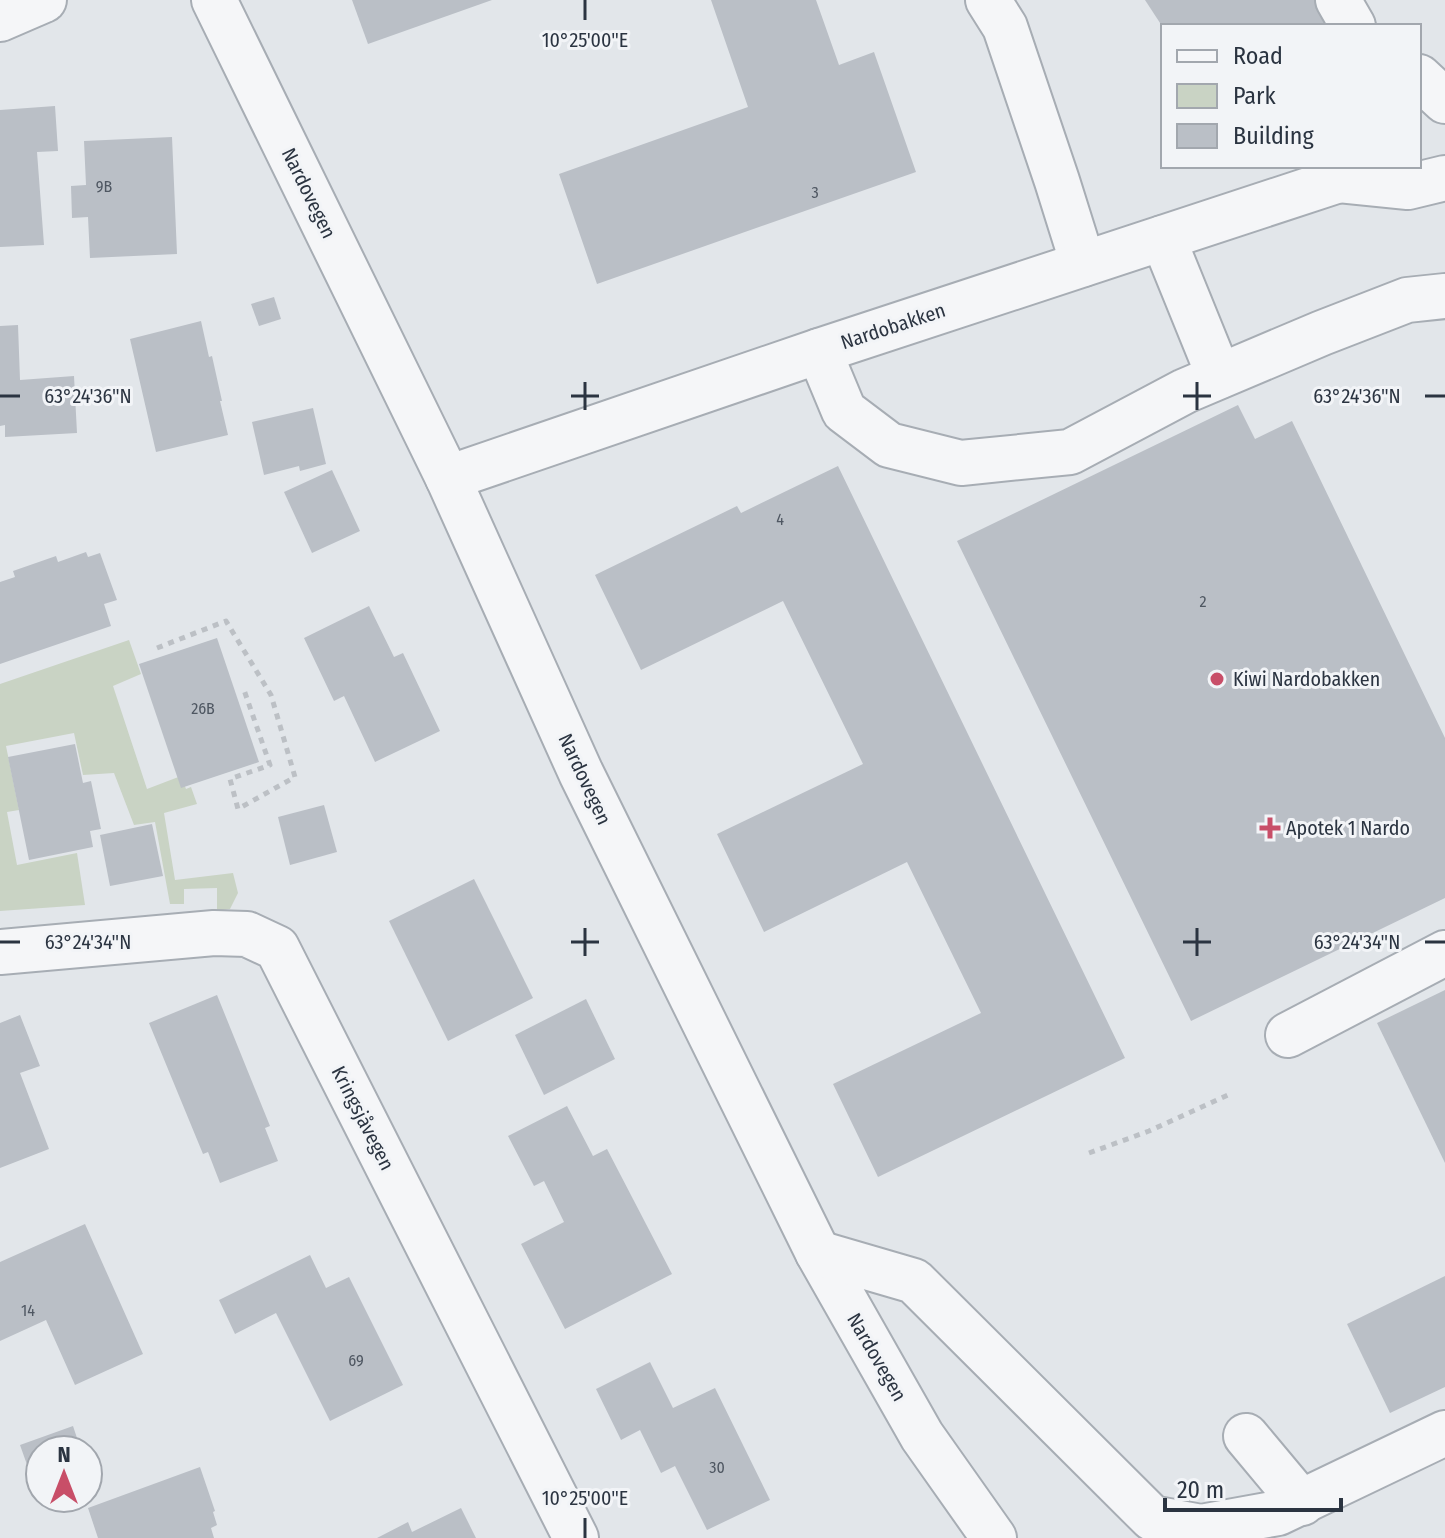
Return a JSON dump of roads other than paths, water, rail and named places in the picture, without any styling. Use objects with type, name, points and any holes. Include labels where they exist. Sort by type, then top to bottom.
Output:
[{"type":"street","points":[[0,19],[44,0]]},
{"type":"street","name":"Nardovegen","points":[[214,0],[448,478],[581,773],[818,1253],[922,1436],[994,1538]]},
{"type":"street","points":[[988,0],[1005,27],[1083,264]]},
{"type":"street","points":[[1338,0],[1352,24]]},
{"type":"street","points":[[1421,79],[1445,101]]},
{"type":"street","points":[[1421,119],[1445,108]]},
{"type":"street","name":"Nardobakken","points":[[448,478],[1163,238],[1347,173],[1408,187],[1445,178]]},
{"type":"street","points":[[1163,238],[1219,376]]},
{"type":"street","points":[[819,351],[844,411],[889,445],[961,463],[1070,452],[1219,376],[1407,300],[1445,296]]},
{"type":"street","name":"Kringsjåvegen","points":[[0,952],[214,933],[247,934],[277,948],[576,1538]]},
{"type":"street","points":[[1288,1035],[1445,953]]},
{"type":"street","points":[[818,1253],[914,1281],[1152,1518],[1201,1527],[1278,1513],[1445,1433]]},
{"type":"street","points":[[1246,1436],[1302,1503]]},
{"type":"place","name":"Kiwi Nardobakken","points":[[1217,679]]},
{"type":"place","name":"Apotek 1 Nardo","points":[[1270,828]]}]
